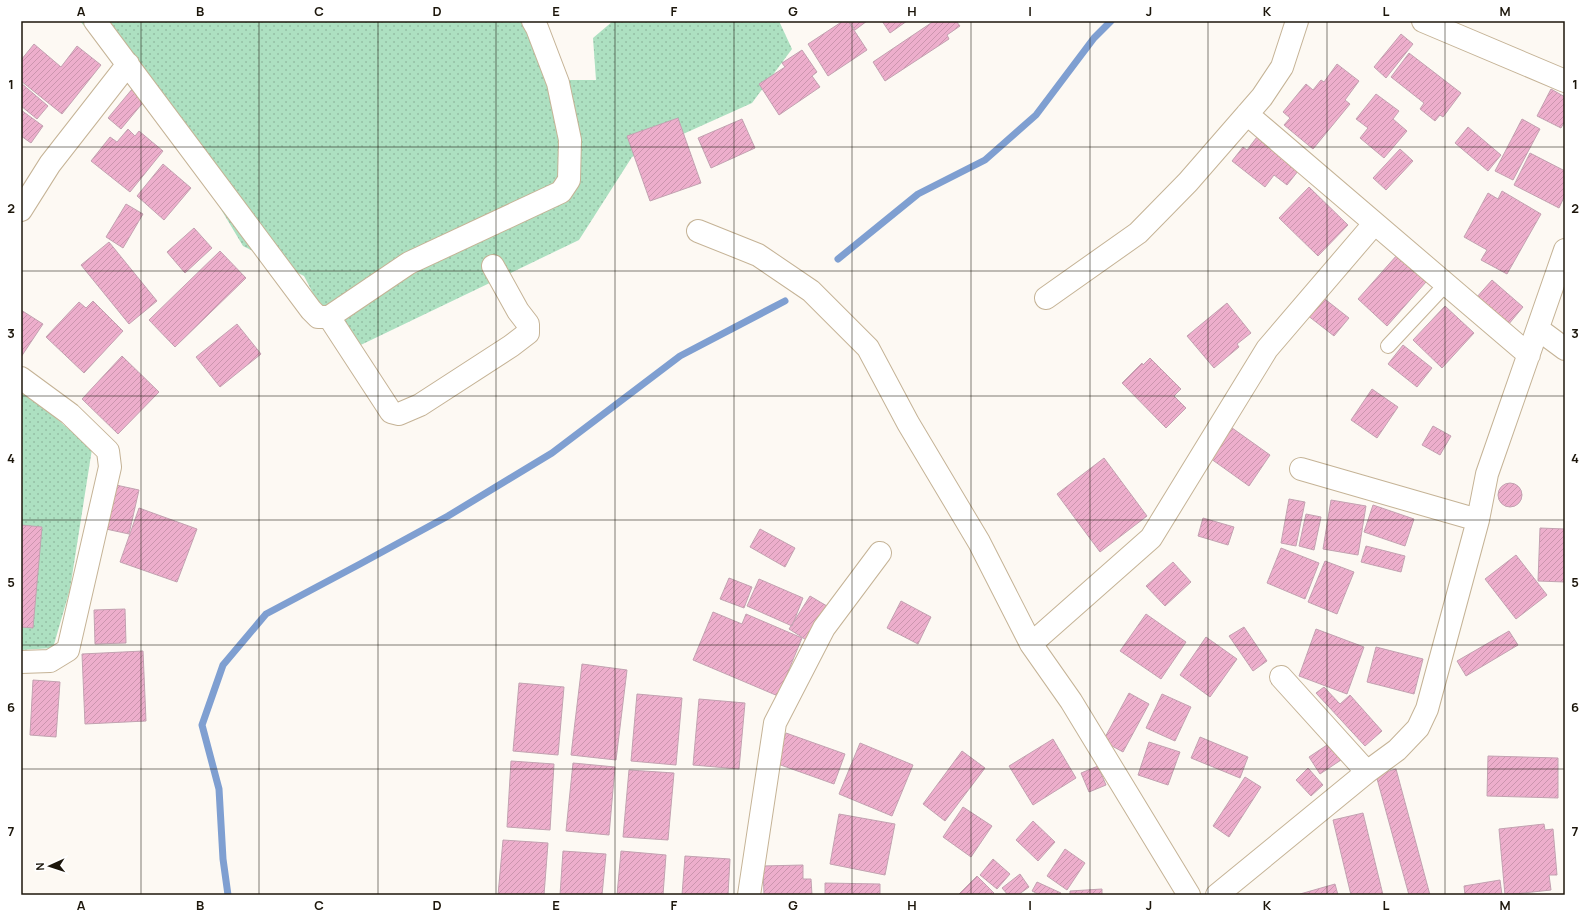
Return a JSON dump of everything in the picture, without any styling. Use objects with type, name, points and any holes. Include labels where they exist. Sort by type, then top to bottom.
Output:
[{"type":"street","points":[[95,21],[311,310],[318,317],[329,317],[409,263],[561,192],[569,180],[570,140],[558,83],[533,21]]},
{"type":"street","points":[[1046,298],[1138,233],[1188,182],[1262,97],[1282,67],[1297,21]]},
{"type":"street","points":[[1423,21],[1565,81]]},
{"type":"street","points":[[21,210],[50,164],[128,64]]},
{"type":"street","points":[[1247,114],[1529,355]]},
{"type":"street","points":[[1031,644],[1150,538],[1267,349],[1374,224]]},
{"type":"street","points":[[698,231],[765,259],[811,291],[868,348],[908,423],[978,542],[1031,644],[1071,701],[1189,895]]},
{"type":"street","points":[[1217,895],[1367,772],[1397,750],[1418,728],[1427,709],[1478,520],[1488,474],[1565,250]]},
{"type":"street","points":[[329,317],[392,412],[399,414],[420,404],[511,346],[528,333],[528,324],[518,311],[493,266]]},
{"type":"street","points":[[1538,329],[1565,349]]},
{"type":"street","points":[[21,378],[70,414],[108,451],[110,467],[68,650],[50,661],[21,662]]},
{"type":"street","points":[[1301,469],[1478,520]]},
{"type":"street","points":[[750,895],[775,723],[824,628],[880,553]]},
{"type":"street","points":[[1281,677],[1367,772]]},
{"type":"lane","points":[[1388,346],[1446,284]]},
{"type":"green space","points":[[80,21],[521,21],[552,80],[596,80],[593,38],[613,21],[779,21],[792,49],[752,103],[632,157],[579,240],[344,353],[304,276],[243,246],[204,181],[150,105]]},
{"type":"green space","points":[[21,388],[92,449],[70,589],[53,648],[21,650]]},
{"type":"building","points":[[843,21],[848,21],[867,50],[828,76],[808,44]]},
{"type":"building","points":[[849,21],[867,21],[855,30]]},
{"type":"building","points":[[882,21],[907,21],[890,33]]},
{"type":"building","points":[[934,21],[956,21],[960,26],[947,35],[949,39],[885,81],[873,62]]},
{"type":"building","points":[[1401,34],[1413,44],[1386,78],[1374,67]]},
{"type":"building","points":[[34,44],[61,67],[77,46],[101,65],[62,114],[21,81],[21,60]]},
{"type":"building","points":[[802,50],[817,72],[812,76],[820,87],[779,115],[759,84],[785,67],[782,63]]},
{"type":"building","points":[[1409,53],[1461,93],[1443,117],[1440,115],[1435,121],[1420,109],[1424,103],[1391,77]]},
{"type":"building","points":[[1337,64],[1359,81],[1345,100],[1350,104],[1313,149],[1284,125],[1290,118],[1283,112],[1306,84],[1313,90],[1321,80],[1324,82]]},
{"type":"building","points":[[21,83],[48,106],[37,119],[21,106]]},
{"type":"building","points":[[133,88],[146,99],[121,129],[108,118]]},
{"type":"building","points":[[1551,89],[1565,97],[1565,121],[1561,128],[1537,116]]},
{"type":"building","points":[[1376,94],[1399,111],[1393,119],[1407,131],[1384,158],[1360,138],[1368,128],[1356,119]]},
{"type":"building","points":[[21,110],[43,126],[31,143],[21,136]]},
{"type":"building","points":[[678,118],[701,183],[650,201],[627,136]]},
{"type":"building","points":[[742,119],[755,148],[711,168],[698,138]]},
{"type":"building","points":[[1522,119],[1540,129],[1513,180],[1495,171]]},
{"type":"building","points":[[1468,127],[1501,155],[1488,171],[1455,143]]},
{"type":"building","points":[[128,129],[135,136],[139,131],[163,151],[130,192],[91,161],[110,137],[117,142]]},
{"type":"building","points":[[1260,133],[1302,166],[1287,185],[1274,175],[1265,187],[1232,161],[1243,147],[1247,150]]},
{"type":"building","points":[[1400,149],[1413,161],[1386,190],[1373,178]]},
{"type":"building","points":[[1530,153],[1565,171],[1565,195],[1559,208],[1514,185]]},
{"type":"building","points":[[163,164],[191,188],[164,220],[137,196]]},
{"type":"building","points":[[1309,187],[1348,225],[1318,256],[1279,218]]},
{"type":"building","points":[[1502,191],[1541,214],[1507,274],[1481,260],[1487,250],[1464,237],[1488,193],[1498,199]]},
{"type":"building","points":[[126,204],[143,214],[123,248],[106,237]]},
{"type":"building","points":[[194,228],[212,248],[185,273],[167,252]]},
{"type":"building","points":[[109,242],[157,301],[129,324],[81,265]]},
{"type":"building","points":[[220,251],[246,278],[175,347],[149,320]]},
{"type":"building","points":[[1397,255],[1426,282],[1387,326],[1358,299]]},
{"type":"building","points":[[1492,280],[1523,307],[1508,325],[1476,298]]},
{"type":"building","points":[[1321,296],[1349,318],[1334,336],[1307,315]]},
{"type":"building","points":[[93,301],[123,331],[84,373],[46,337],[79,302],[86,308]]},
{"type":"building","points":[[1227,303],[1251,333],[1237,344],[1239,347],[1214,368],[1187,336]]},
{"type":"building","points":[[1445,306],[1474,333],[1442,368],[1413,340]]},
{"type":"building","points":[[21,310],[43,324],[21,357]]},
{"type":"building","points":[[237,324],[261,354],[220,387],[196,357]]},
{"type":"building","points":[[1403,345],[1432,368],[1417,387],[1388,364]]},
{"type":"building","points":[[122,356],[159,392],[118,434],[82,399]]},
{"type":"building","points":[[1150,358],[1181,389],[1174,396],[1186,408],[1166,428],[1122,383],[1142,363],[1143,365]]},
{"type":"building","points":[[1372,389],[1398,407],[1377,438],[1351,420]]},
{"type":"building","points":[[1228,425],[1270,455],[1249,486],[1207,456]]},
{"type":"building","points":[[1433,426],[1451,436],[1440,455],[1422,445]]},
{"type":"building","points":[[1104,458],[1147,516],[1100,552],[1057,494]]},
{"type":"building","points":[[1510,483],[1518,487],[1522,495],[1518,503],[1510,507],[1502,503],[1498,495],[1502,487]]},
{"type":"building","points":[[116,485],[139,490],[129,534],[106,529]]},
{"type":"building","points":[[1289,499],[1305,502],[1296,546],[1281,543]]},
{"type":"building","points":[[1331,500],[1366,506],[1358,555],[1323,549]]},
{"type":"building","points":[[1373,505],[1414,519],[1405,546],[1364,532]]},
{"type":"building","points":[[139,508],[197,529],[177,582],[120,562]]},
{"type":"building","points":[[1306,514],[1321,517],[1314,550],[1299,546]]},
{"type":"building","points":[[1203,518],[1234,527],[1228,545],[1198,536]]},
{"type":"building","points":[[21,525],[42,527],[33,628],[21,627]]},
{"type":"building","points":[[1540,528],[1565,529],[1565,582],[1538,581]]},
{"type":"building","points":[[760,529],[795,548],[785,567],[750,547]]},
{"type":"building","points":[[1366,546],[1405,556],[1401,572],[1361,562]]},
{"type":"building","points":[[1281,548],[1319,563],[1305,599],[1267,583]]},
{"type":"building","points":[[1516,555],[1547,595],[1516,619],[1485,579]]},
{"type":"building","points":[[1325,561],[1354,572],[1337,614],[1308,602]]},
{"type":"building","points":[[1173,562],[1191,582],[1165,606],[1146,586]]},
{"type":"building","points":[[729,578],[752,587],[744,608],[720,599]]},
{"type":"building","points":[[759,579],[803,598],[792,626],[747,606]]},
{"type":"building","points":[[810,596],[832,609],[811,643],[789,629]]},
{"type":"building","points":[[901,601],[931,617],[918,644],[887,628]]},
{"type":"building","points":[[125,609],[126,643],[95,644],[94,610]]},
{"type":"building","points":[[713,612],[742,624],[746,614],[802,638],[778,696],[693,660]]},
{"type":"building","points":[[1146,614],[1186,642],[1161,679],[1120,651]]},
{"type":"building","points":[[1244,627],[1267,661],[1253,671],[1229,636]]},
{"type":"building","points":[[1316,629],[1364,647],[1347,694],[1299,676]]},
{"type":"building","points":[[1509,631],[1518,645],[1466,676],[1457,661]]},
{"type":"building","points":[[1206,637],[1237,659],[1210,697],[1180,675]]},
{"type":"building","points":[[1376,647],[1423,659],[1414,694],[1367,682]]},
{"type":"building","points":[[143,651],[146,721],[85,724],[82,654]]},
{"type":"building","points":[[582,664],[627,670],[616,760],[571,755]]},
{"type":"building","points":[[33,680],[60,682],[56,737],[30,735]]},
{"type":"building","points":[[519,683],[564,687],[558,755],[513,751]]},
{"type":"building","points":[[1324,687],[1340,704],[1350,695],[1382,731],[1365,746],[1316,693]]},
{"type":"building","points":[[1129,693],[1149,704],[1123,752],[1103,741]]},
{"type":"building","points":[[637,694],[682,698],[676,765],[631,761]]},
{"type":"building","points":[[1162,694],[1191,707],[1175,741],[1146,728]]},
{"type":"building","points":[[699,699],[745,703],[739,769],[693,765]]},
{"type":"building","points":[[786,733],[845,754],[834,784],[775,763]]},
{"type":"building","points":[[1200,737],[1248,757],[1240,778],[1191,758]]},
{"type":"building","points":[[1053,739],[1076,778],[1033,805],[1009,766]]},
{"type":"building","points":[[1336,739],[1347,756],[1320,774],[1309,757]]},
{"type":"building","points":[[1149,742],[1180,752],[1168,785],[1138,775]]},
{"type":"building","points":[[860,743],[913,765],[892,816],[839,794]]},
{"type":"building","points":[[962,751],[985,768],[945,821],[923,804]]},
{"type":"building","points":[[1488,756],[1558,758],[1558,798],[1487,796]]},
{"type":"building","points":[[511,761],[554,764],[550,830],[507,827]]},
{"type":"building","points":[[573,763],[615,767],[609,835],[566,831]]},
{"type":"building","points":[[1098,766],[1106,785],[1089,792],[1081,773]]},
{"type":"building","points":[[1308,768],[1323,785],[1311,796],[1296,780]]},
{"type":"building","points":[[1396,769],[1430,895],[1409,895],[1376,775]]},
{"type":"building","points":[[629,770],[674,773],[668,840],[623,837]]},
{"type":"building","points":[[1245,777],[1261,787],[1229,837],[1213,826]]},
{"type":"building","points":[[963,807],[992,826],[971,857],[943,837]]},
{"type":"building","points":[[1363,813],[1383,895],[1351,895],[1333,820]]},
{"type":"building","points":[[839,814],[895,824],[885,875],[830,864]]},
{"type":"building","points":[[1033,821],[1055,842],[1038,861],[1016,840]]},
{"type":"building","points":[[1544,824],[1545,830],[1553,829],[1557,875],[1549,875],[1551,890],[1505,895],[1499,829]]},
{"type":"building","points":[[503,840],[548,843],[544,895],[498,895]]},
{"type":"building","points":[[1065,849],[1085,863],[1067,890],[1047,876]]},
{"type":"building","points":[[563,851],[606,854],[602,895],[560,895]]},
{"type":"building","points":[[621,851],[666,855],[663,895],[617,895]]},
{"type":"building","points":[[685,856],[730,859],[728,895],[682,895]]},
{"type":"building","points":[[993,859],[1010,874],[997,889],[980,875]]},
{"type":"building","points":[[803,865],[803,879],[811,879],[812,895],[764,895],[763,866]]},
{"type":"building","points":[[1020,874],[1029,887],[1018,895],[1008,895],[1002,888]]},
{"type":"building","points":[[977,876],[994,893],[992,895],[958,895]]},
{"type":"building","points":[[1500,880],[1502,895],[1465,895],[1464,886]]},
{"type":"building","points":[[1037,882],[1061,893],[1060,895],[1040,895],[1032,891]]},
{"type":"building","points":[[825,883],[880,884],[880,895],[825,895]]},
{"type":"building","points":[[1335,884],[1338,895],[1300,895],[1300,894]]},
{"type":"building","points":[[1102,889],[1102,895],[1070,895],[1070,891]]},
{"type":"waterway","points":[[838,259],[918,194],[985,160],[1036,115],[1094,38],[1111,21]]},
{"type":"waterway","points":[[228,895],[223,859],[219,789],[202,725],[223,665],[266,614],[448,516],[552,453],[680,356],[785,301]]}]
